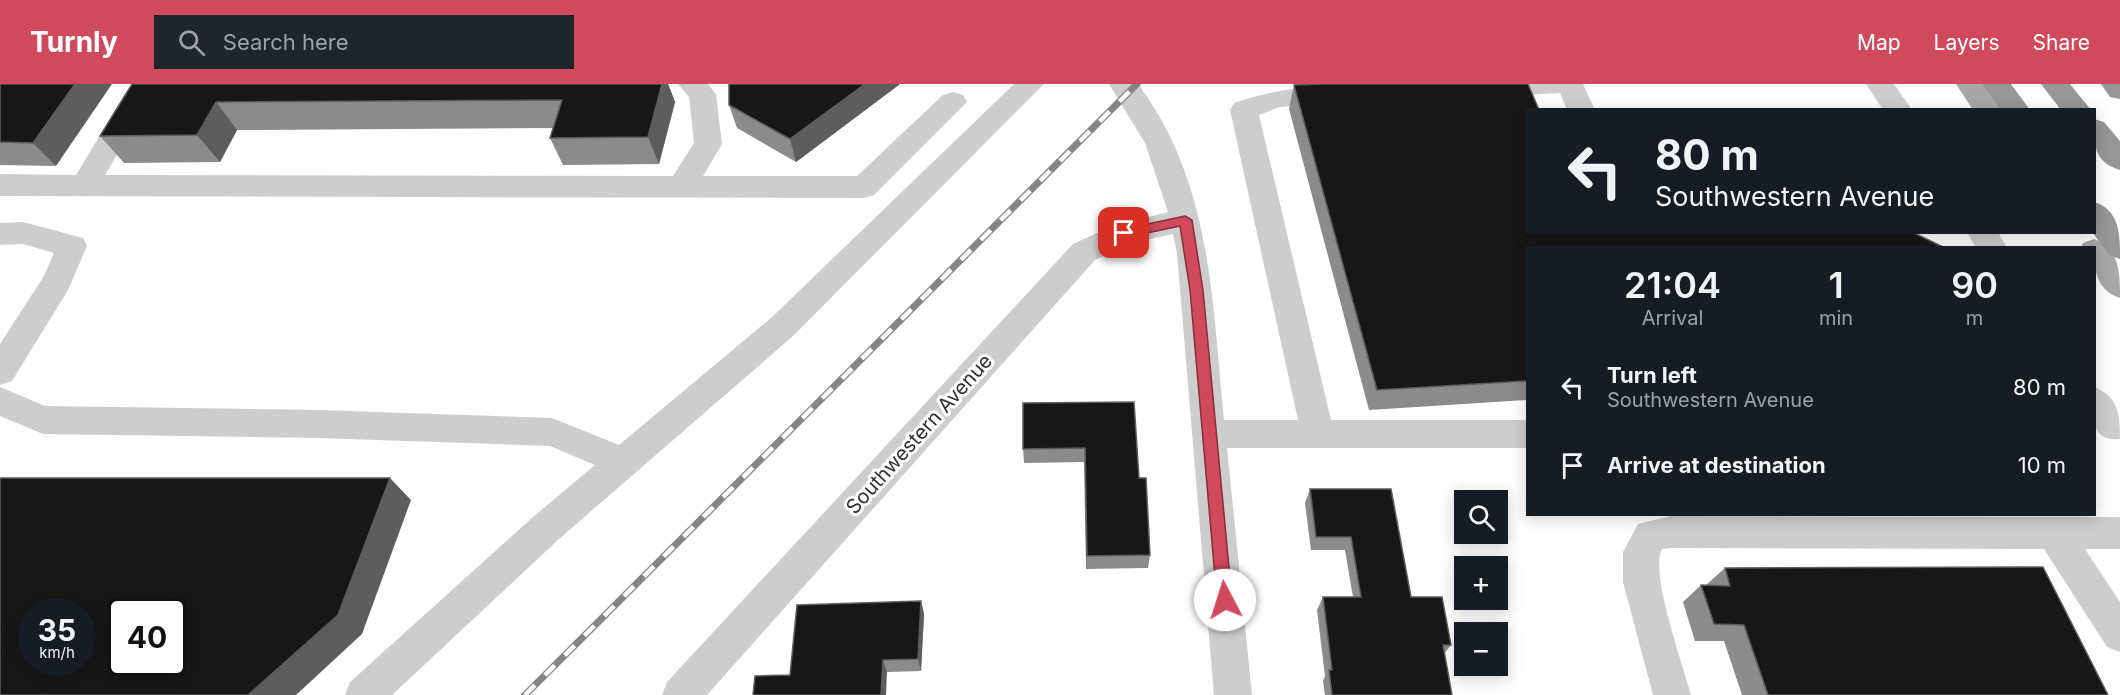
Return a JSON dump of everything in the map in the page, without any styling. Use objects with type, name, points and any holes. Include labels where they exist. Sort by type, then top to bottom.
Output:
[{"type":"highway","points":[[1996,84],[2014,108]]},
{"type":"highway","points":[[2055,84],[2075,108]]},
{"type":"highway","points":[[2115,84],[2120,90]]},
{"type":"highway","points":[[2096,131],[2120,160]]},
{"type":"highway","points":[[2096,216],[2120,247]]},
{"type":"main road","points":[[1970,84],[1988,108]]},
{"type":"main road","points":[[2082,234],[2091,246]]},
{"type":"main road","points":[[2096,253],[2120,286]]},
{"type":"street","points":[[84,186],[136,99],[162,84]]},
{"type":"street","points":[[681,187],[708,144],[702,94],[692,84]]},
{"type":"street","points":[[364,695],[546,528],[782,327],[1030,84]]},
{"type":"street","points":[[1123,84],[1152,128],[1167,157],[1177,185],[1185,220],[1197,290],[1233,695]]},
{"type":"street","points":[[1455,89],[1561,84]]},
{"type":"street","points":[[1569,84],[1580,108]]},
{"type":"street","points":[[1880,84],[1897,108]]},
{"type":"street","points":[[1318,434],[1244,110],[1284,91],[1360,94]]},
{"type":"street","points":[[0,185],[864,187],[953,102]]},
{"type":"street","name":"Southwestern Avenue","points":[[681,695],[1084,252],[1109,238],[1140,228],[1185,220]]},
{"type":"street","points":[[0,234],[23,233],[72,246],[57,281],[0,372]]},
{"type":"street","points":[[0,401],[43,420],[318,424],[552,432],[624,462]]},
{"type":"street","points":[[1210,434],[1526,434]]},
{"type":"street","points":[[1672,695],[1641,582],[1641,552],[1651,535],[1671,532],[2120,533]]},
{"type":"street","points":[[2054,533],[2120,634]]},
{"type":"building","points":[[0,84],[75,84],[33,143],[0,142]]},
{"type":"building","points":[[132,84],[662,84],[648,137],[550,138],[562,100],[216,102],[197,135],[100,136]]},
{"type":"building","points":[[729,84],[865,84],[790,139],[729,105]]},
{"type":"building","points":[[1528,84],[1538,108],[1526,108],[1526,234],[1916,234],[1941,246],[1526,246],[1526,381],[1377,390],[1294,85]]},
{"type":"building","points":[[1134,402],[1139,478],[1146,478],[1150,555],[1087,556],[1085,448],[1023,449],[1023,403]]},
{"type":"building","points":[[0,478],[390,478],[338,615],[248,695],[0,695]]},
{"type":"building","points":[[1310,489],[1391,489],[1411,597],[1442,597],[1451,645],[1443,645],[1452,695],[1332,695],[1329,670],[1332,670],[1323,597],[1361,597],[1351,537],[1316,537]]},
{"type":"building","points":[[2043,567],[2108,695],[1768,695],[1744,625],[1714,624],[1701,585],[1730,586],[1725,568]]},
{"type":"building","points":[[921,601],[918,659],[883,660],[881,695],[753,695],[755,676],[790,675],[797,605]]},
{"type":"railway","points":[[525,695],[1137,84]]},
{"type":"route","points":[[1124,233],[1185,220],[1197,290],[1225,600]]}]
